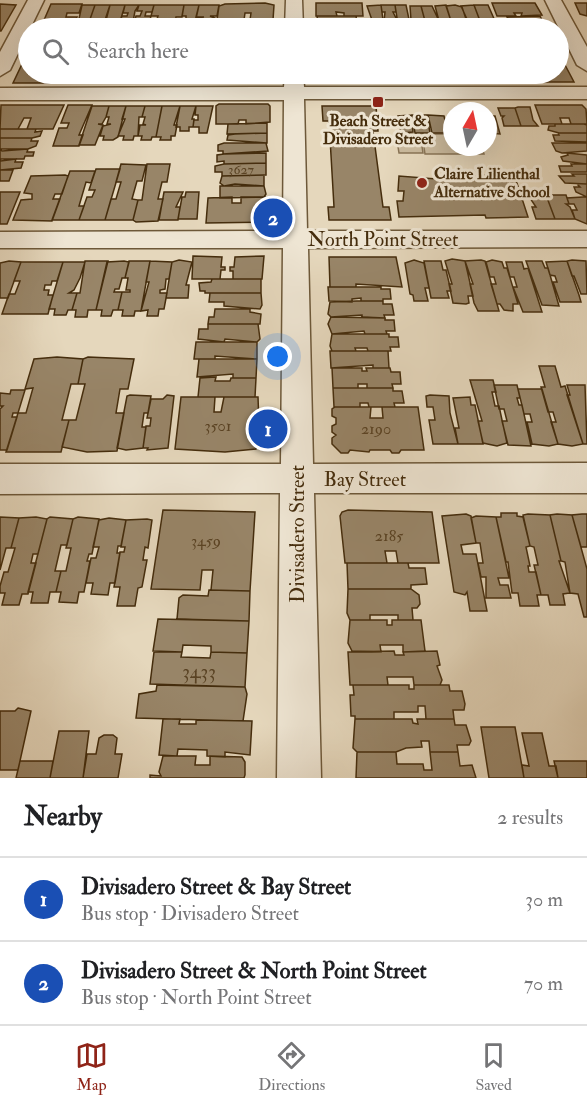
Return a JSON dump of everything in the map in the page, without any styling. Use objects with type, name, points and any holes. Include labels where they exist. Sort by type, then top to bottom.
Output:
[{"type":"street","points":[[27,18],[36,0]]},
{"type":"street","points":[[294,0],[294,18]]},
{"type":"street","points":[[553,0],[562,18]]},
{"type":"street","points":[[569,23],[584,23]]},
{"type":"street","points":[[569,31],[587,65]]},
{"type":"street","points":[[0,70],[18,35]]},
{"type":"street","points":[[0,94],[294,84],[587,93]]},
{"type":"street","name":"Divisadero Street","points":[[294,84],[299,778]]},
{"type":"street","name":"North Point Street","points":[[0,240],[587,239]]},
{"type":"street","name":"Bay Street","points":[[0,479],[587,478]]},
{"type":"shaded area","points":[[396,134],[420,134],[423,153],[399,153]]},
{"type":"shaded area","points":[[422,134],[443,134],[443,154],[425,154]]},
{"type":"building","points":[[265,3],[274,5],[273,18],[250,18],[251,13],[245,13],[244,18],[217,18],[219,6]]},
{"type":"building","points":[[316,3],[362,3],[363,16],[344,16],[344,13],[336,12],[337,16],[316,16]]},
{"type":"building","points":[[492,3],[535,3],[542,15],[521,16],[522,13],[514,13],[516,16],[497,16]]},
{"type":"building","points":[[575,3],[587,3],[587,16],[580,14]]},
{"type":"building","points":[[0,4],[16,5],[1,31],[0,31]]},
{"type":"building","points":[[51,4],[82,4],[79,13],[67,13],[66,17],[77,18],[45,18]]},
{"type":"building","points":[[82,5],[95,5],[90,18],[79,18]]},
{"type":"building","points":[[95,5],[110,5],[106,18],[90,18]]},
{"type":"building","points":[[110,5],[125,5],[121,18],[107,18]]},
{"type":"building","points":[[125,5],[139,5],[134,18],[121,18],[127,16],[128,13],[123,13]]},
{"type":"building","points":[[139,5],[154,5],[152,12],[146,12],[145,16],[151,16],[150,18],[135,18],[140,16],[142,11],[137,11]]},
{"type":"building","points":[[154,5],[184,5],[182,17],[151,16]]},
{"type":"building","points":[[184,5],[199,5],[196,18],[182,16]]},
{"type":"building","points":[[199,5],[219,5],[217,16],[210,16],[215,18],[196,17]]},
{"type":"building","points":[[381,5],[383,18],[371,18],[367,6]]},
{"type":"building","points":[[381,5],[395,5],[396,12],[393,12],[396,18],[384,18],[385,12],[382,12]]},
{"type":"building","points":[[395,5],[406,5],[409,18],[397,18]]},
{"type":"building","points":[[446,5],[450,18],[438,18],[435,6]]},
{"type":"building","points":[[474,5],[488,5],[494,18],[479,18]]},
{"type":"building","points":[[474,5],[479,18],[466,18],[461,6]]},
{"type":"building","points":[[410,6],[421,6],[424,18],[411,18]]},
{"type":"building","points":[[421,6],[432,6],[438,18],[424,18]]},
{"type":"building","points":[[446,6],[462,7],[466,18],[450,18]]},
{"type":"building","points":[[317,16],[356,16],[356,18],[317,18]]},
{"type":"building","points":[[540,16],[541,18],[508,18]]},
{"type":"building","points":[[18,72],[18,83],[13,83]]},
{"type":"building","points":[[569,73],[574,82],[569,82]]},
{"type":"building","points":[[219,104],[268,104],[270,122],[246,124],[246,120],[239,120],[238,124],[216,124],[216,106]]},
{"type":"building","points":[[1,105],[64,105],[53,129],[27,129],[31,118],[24,118],[18,129],[0,129]]},
{"type":"building","points":[[68,105],[92,105],[79,135],[83,135],[79,146],[53,146],[59,128],[67,128],[69,123],[61,123]]},
{"type":"building","points":[[535,105],[582,105],[586,109],[587,124],[571,124],[569,118],[560,118],[562,124],[542,124]]},
{"type":"building","points":[[92,106],[109,106],[102,124],[98,124],[103,125],[95,145],[79,145]]},
{"type":"building","points":[[109,106],[126,106],[118,137],[113,140],[103,140],[104,136],[100,136],[103,126],[111,124],[107,124],[109,117],[106,117]]},
{"type":"building","points":[[126,106],[145,106],[142,117],[139,117],[138,136],[134,136],[133,140],[123,140],[124,136],[118,136],[125,119],[122,119]]},
{"type":"building","points":[[145,106],[162,106],[156,137],[152,137],[151,140],[141,140],[142,136],[138,136],[140,125],[146,125],[143,124],[145,117],[142,117]]},
{"type":"building","points":[[162,106],[180,106],[174,125],[177,125],[175,136],[171,136],[171,140],[160,140],[161,137],[156,137]]},
{"type":"building","points":[[180,106],[196,106],[192,119],[194,119],[193,127],[189,127],[189,131],[180,131],[180,127],[176,127]]},
{"type":"building","points":[[196,106],[213,106],[207,133],[199,133],[199,127],[193,127],[194,120],[198,120],[198,115],[195,115]]},
{"type":"building","points":[[322,106],[376,106],[378,131],[373,131],[383,207],[389,207],[391,220],[329,220],[328,207],[334,207],[329,121],[323,121]]},
{"type":"building","points":[[530,107],[533,120],[538,126],[521,126],[515,108]]},
{"type":"building","points":[[498,108],[515,108],[521,126],[504,126],[502,118],[504,116],[501,116]]},
{"type":"building","points":[[411,115],[413,132],[401,133],[398,116]]},
{"type":"building","points":[[412,115],[427,115],[430,133],[415,133]]},
{"type":"building","points":[[428,115],[443,116],[443,133],[432,133]]},
{"type":"building","points":[[267,123],[267,133],[227,134],[228,124]]},
{"type":"building","points":[[555,124],[584,124],[587,125],[587,133],[559,133],[548,130],[549,126],[555,126]]},
{"type":"building","points":[[0,129],[42,131],[40,136],[32,138],[0,138]]},
{"type":"building","points":[[267,133],[267,143],[227,140],[228,135]]},
{"type":"building","points":[[558,133],[587,133],[587,142],[555,141],[553,135],[559,135]]},
{"type":"building","points":[[0,138],[32,138],[31,141],[38,141],[36,146],[28,149],[0,149]]},
{"type":"building","points":[[266,143],[268,151],[223,154],[223,151],[218,151],[218,145]]},
{"type":"building","points":[[552,143],[587,143],[587,151],[562,153],[556,151]]},
{"type":"building","points":[[0,149],[2,151],[28,149],[27,152],[34,152],[33,156],[25,156],[24,159],[0,159]]},
{"type":"building","points":[[266,153],[266,163],[224,164],[224,161],[217,162],[217,155]]},
{"type":"building","points":[[567,153],[587,155],[587,164],[563,161],[561,157],[568,155]]},
{"type":"building","points":[[0,159],[1,161],[16,159],[15,162],[23,162],[21,168],[0,170]]},
{"type":"building","points":[[266,163],[266,175],[222,176],[222,172],[215,172],[215,166],[224,164]]},
{"type":"building","points":[[121,164],[146,165],[142,181],[137,181],[132,199],[138,200],[133,220],[105,220],[111,199],[116,199],[121,182],[116,182]]},
{"type":"building","points":[[147,164],[170,164],[167,182],[162,182],[158,199],[163,199],[158,221],[136,222],[133,220],[138,200],[142,200]]},
{"type":"building","points":[[571,164],[587,164],[587,172],[561,172],[559,166],[572,166]]},
{"type":"building","points":[[96,169],[120,169],[105,220],[79,220],[87,197],[92,197],[95,190],[89,190]]},
{"type":"building","points":[[0,170],[13,170],[9,181],[0,181]]},
{"type":"building","points":[[70,171],[95,171],[91,183],[86,182],[79,206],[84,206],[79,220],[52,220]]},
{"type":"building","points":[[514,174],[528,217],[486,218],[485,215],[399,217],[397,201],[403,201],[404,191],[398,191],[399,176],[462,181],[462,176]]},
{"type":"building","points":[[572,174],[587,174],[587,184],[565,183],[559,176],[574,176]]},
{"type":"building","points":[[264,175],[264,186],[235,184],[224,186],[220,183],[222,176]]},
{"type":"building","points":[[31,176],[68,176],[62,194],[55,194],[53,199],[60,199],[52,221],[13,220],[21,200],[32,199],[32,194],[24,193]]},
{"type":"building","points":[[577,184],[587,184],[587,197],[576,192],[574,187],[580,187]]},
{"type":"building","points":[[220,186],[264,186],[266,194],[264,197],[220,198]]},
{"type":"building","points":[[530,190],[540,190],[541,195],[546,195],[555,219],[536,219],[532,207],[536,207],[528,195],[532,195]]},
{"type":"building","points":[[0,192],[20,192],[7,224],[0,224]]},
{"type":"building","points":[[164,192],[183,192],[176,207],[180,207],[178,220],[159,220]]},
{"type":"building","points":[[186,192],[199,192],[197,219],[178,219],[182,197],[185,197]]},
{"type":"building","points":[[546,195],[566,195],[569,204],[566,204],[570,207],[575,219],[555,219]]},
{"type":"building","points":[[232,197],[232,203],[241,203],[241,197],[265,197],[265,222],[206,223],[208,198]]},
{"type":"building","points":[[587,197],[587,224],[575,219],[572,210],[577,210],[574,204],[569,204],[567,198]]},
{"type":"building","points":[[193,256],[222,257],[221,267],[225,267],[225,270],[221,270],[220,279],[192,279]]},
{"type":"building","points":[[264,256],[262,279],[233,279],[233,271],[230,271],[230,267],[234,267],[235,257]]},
{"type":"building","points":[[329,257],[396,257],[402,287],[356,284],[356,287],[330,287]]},
{"type":"building","points":[[452,259],[465,261],[473,296],[468,296],[469,303],[453,303],[449,284],[452,284],[445,261]]},
{"type":"building","points":[[179,260],[192,262],[186,285],[189,285],[188,298],[166,298],[172,262]]},
{"type":"building","points":[[414,260],[424,263],[429,288],[425,288],[428,301],[414,301],[413,295],[410,294],[405,263]]},
{"type":"building","points":[[492,260],[502,262],[504,268],[507,268],[518,304],[513,304],[513,311],[504,310],[500,304],[497,304],[491,284],[496,284],[494,277],[490,277],[486,262]]},
{"type":"building","points":[[85,261],[108,261],[96,310],[88,310],[87,317],[75,317],[76,310],[72,310],[77,293],[80,293]]},
{"type":"building","points":[[129,261],[150,261],[141,311],[135,311],[134,316],[122,316],[123,310],[118,310],[122,292],[130,292],[126,290],[128,278],[125,278]]},
{"type":"building","points":[[150,261],[172,262],[165,289],[160,290],[160,293],[167,293],[164,309],[159,309],[158,316],[147,316],[148,310],[141,311],[149,282],[146,282]]},
{"type":"building","points":[[424,261],[441,261],[443,270],[446,270],[451,291],[447,291],[449,298],[431,298]]},
{"type":"building","points":[[465,261],[485,261],[499,311],[478,311],[474,303],[470,284],[473,284]]},
{"type":"building","points":[[526,261],[542,261],[545,268],[548,268],[559,306],[542,305]]},
{"type":"building","points":[[567,261],[586,261],[587,294],[581,294],[572,276]]},
{"type":"building","points":[[567,261],[581,302],[560,302],[553,282],[557,282],[555,276],[550,275],[546,262]]},
{"type":"building","points":[[21,262],[8,298],[0,298],[0,263]]},
{"type":"building","points":[[21,262],[63,262],[57,281],[52,281],[51,285],[45,285],[44,290],[49,290],[48,295],[53,295],[48,314],[2,314],[9,294],[15,294],[20,281],[14,281]]},
{"type":"building","points":[[63,262],[85,262],[74,290],[69,293],[77,293],[72,310],[68,310],[66,315],[54,315],[55,309],[49,309]]},
{"type":"building","points":[[107,262],[129,262],[125,278],[122,278],[119,289],[115,289],[114,292],[122,292],[118,310],[113,310],[111,316],[101,316],[102,310],[96,310]]},
{"type":"building","points":[[506,262],[522,262],[524,269],[528,268],[542,312],[523,312],[513,287],[517,287],[514,277],[510,277]]},
{"type":"building","points":[[212,279],[261,279],[261,293],[205,293],[205,291],[200,291],[199,283],[211,282]]},
{"type":"building","points":[[328,287],[381,287],[381,289],[390,289],[391,299],[361,301],[361,298],[352,299],[352,302],[329,301]]},
{"type":"building","points":[[210,293],[261,293],[262,305],[260,309],[224,306],[224,302],[209,302]]},
{"type":"building","points":[[383,301],[383,304],[392,304],[394,315],[384,315],[385,318],[362,317],[362,315],[331,317],[328,314],[330,302]]},
{"type":"building","points":[[215,309],[250,309],[250,312],[261,314],[260,324],[208,324],[209,317],[214,317]]},
{"type":"building","points":[[331,317],[385,318],[385,320],[394,320],[395,331],[386,331],[387,334],[365,334],[364,331],[332,334],[328,324]]},
{"type":"building","points":[[208,324],[258,324],[260,339],[257,342],[225,339],[224,342],[198,339],[199,329],[208,329]]},
{"type":"building","points":[[332,334],[389,334],[389,337],[398,337],[399,347],[390,347],[391,351],[368,351],[367,348],[355,348],[356,351],[332,351],[330,346]]},
{"type":"building","points":[[196,342],[257,342],[257,359],[215,356],[215,359],[194,359]]},
{"type":"building","points":[[330,351],[388,351],[389,368],[373,368],[373,365],[331,368]]},
{"type":"building","points":[[57,357],[83,359],[78,384],[71,384],[62,420],[69,420],[61,452],[6,452],[18,413],[26,413],[33,388],[25,389],[34,359]]},
{"type":"building","points":[[88,357],[134,359],[128,389],[120,389],[116,413],[124,413],[117,451],[87,452],[62,447],[69,420],[76,420],[85,384],[78,384],[83,359]]},
{"type":"building","points":[[199,359],[257,359],[256,378],[233,378],[233,374],[197,377]]},
{"type":"building","points":[[539,366],[555,366],[561,387],[565,386],[583,444],[572,446],[558,444],[551,422],[556,422],[553,412],[548,412],[541,387],[545,387]]},
{"type":"building","points":[[332,368],[362,368],[362,371],[367,371],[366,368],[390,368],[391,372],[400,372],[401,384],[392,384],[393,388],[367,388],[367,384],[358,384],[358,388],[333,388]]},
{"type":"building","points":[[216,377],[215,381],[230,381],[231,378],[256,378],[255,397],[198,397],[200,378]]},
{"type":"building","points":[[470,380],[493,380],[496,392],[492,392],[495,406],[499,406],[507,443],[497,446],[483,443],[478,421],[482,421]]},
{"type":"building","points":[[494,385],[517,385],[520,398],[517,398],[519,405],[522,405],[531,446],[508,445],[502,421],[507,421],[504,409],[499,409]]},
{"type":"building","points":[[567,385],[585,385],[587,444],[583,444],[567,395],[570,395]]},
{"type":"building","points":[[333,388],[393,388],[393,391],[402,391],[404,403],[394,403],[395,407],[369,407],[368,403],[360,403],[360,407],[334,407]]},
{"type":"building","points":[[518,389],[542,389],[558,444],[549,446],[532,444],[527,422],[532,422],[530,414],[524,414]]},
{"type":"building","points":[[11,390],[25,390],[18,413],[13,413],[12,417],[17,417],[7,450],[0,450],[0,409],[3,406],[0,406],[0,393],[10,394]]},
{"type":"building","points":[[167,395],[174,396],[168,448],[147,450],[148,448],[143,448],[146,426],[150,426],[151,418],[147,418],[151,399],[163,399]]},
{"type":"building","points":[[127,396],[151,396],[148,413],[144,413],[142,427],[146,427],[143,448],[126,450],[117,448]]},
{"type":"building","points":[[426,396],[449,396],[450,413],[458,444],[433,444],[429,420],[435,420],[433,407],[427,407]]},
{"type":"building","points":[[181,397],[215,397],[214,412],[221,412],[224,397],[258,397],[259,424],[256,436],[259,443],[256,449],[225,452],[175,449]]},
{"type":"building","points":[[470,397],[471,405],[475,405],[483,444],[458,444],[455,428],[459,428],[453,398]]},
{"type":"building","points":[[335,407],[371,407],[370,418],[383,418],[382,407],[418,407],[424,450],[401,450],[399,453],[392,453],[390,450],[370,450],[369,452],[350,450],[348,453],[341,453],[332,444],[332,438],[336,435],[332,432],[332,426],[336,424],[336,418],[332,416],[332,409]]},
{"type":"building","points":[[163,510],[255,512],[250,591],[211,590],[213,570],[202,570],[200,590],[151,589]]},
{"type":"building","points":[[348,510],[432,512],[439,563],[398,563],[396,551],[385,551],[387,563],[345,563],[340,516],[342,512]]},
{"type":"building","points":[[501,513],[517,513],[517,516],[523,517],[530,546],[526,547],[529,572],[536,572],[541,595],[537,595],[539,606],[520,606],[518,593],[512,593],[508,562],[506,562],[496,517],[501,517]]},
{"type":"building","points":[[466,514],[471,516],[476,543],[461,545],[463,554],[476,554],[487,611],[470,611],[467,592],[465,595],[454,592],[442,516]]},
{"type":"building","points":[[587,514],[587,547],[581,547],[572,515]]},
{"type":"building","points":[[523,515],[550,515],[561,561],[559,561],[570,593],[563,594],[565,605],[550,605],[548,595],[541,595],[534,565],[538,565],[534,547],[530,546]]},
{"type":"building","points":[[550,515],[572,515],[587,569],[587,617],[584,617],[578,594],[570,593],[565,562],[561,561]]},
{"type":"building","points":[[0,517],[19,518],[11,548],[6,548],[0,570]]},
{"type":"building","points":[[50,517],[73,519],[67,545],[61,545],[55,571],[61,571],[56,592],[50,592],[48,603],[31,603],[33,592],[28,592],[47,519]]},
{"type":"building","points":[[78,517],[99,519],[92,554],[89,554],[87,561],[90,561],[84,592],[79,592],[77,603],[59,602],[61,592],[56,592],[61,571],[66,571],[71,548],[66,548],[73,519]]},
{"type":"building","points":[[496,517],[509,578],[498,578],[500,585],[508,585],[511,598],[486,598],[486,577],[481,577],[478,563],[483,563],[480,543],[476,543],[471,518]]},
{"type":"building","points":[[19,518],[47,519],[38,554],[33,554],[31,563],[36,563],[28,594],[22,594],[19,605],[2,605],[5,593],[0,593],[0,586],[4,572],[8,572],[15,548],[11,548]]},
{"type":"building","points":[[109,518],[126,520],[121,546],[118,546],[117,553],[120,553],[115,583],[110,583],[108,595],[91,594],[93,583],[86,583],[91,558],[96,558],[99,547],[93,547],[99,520]]},
{"type":"building","points":[[126,520],[152,520],[148,548],[145,547],[143,560],[147,560],[142,587],[138,588],[135,606],[117,606],[120,587],[114,587],[120,552],[124,552],[125,547],[121,547]]},
{"type":"building","points":[[347,563],[408,563],[409,568],[425,568],[427,584],[411,585],[411,589],[348,589]]},
{"type":"building","points":[[348,589],[411,589],[419,595],[420,604],[417,608],[412,608],[413,620],[398,620],[398,615],[370,615],[370,620],[350,620],[347,613]]},
{"type":"building","points":[[209,590],[250,591],[249,621],[177,619],[179,598],[183,595],[208,596]]},
{"type":"building","points":[[158,619],[249,621],[247,653],[211,652],[211,646],[183,645],[182,652],[153,651]]},
{"type":"building","points":[[350,620],[387,620],[387,625],[392,625],[392,620],[421,620],[425,651],[403,652],[403,645],[380,645],[381,652],[352,651],[348,643]]},
{"type":"building","points":[[394,651],[395,655],[404,655],[403,652],[437,651],[440,665],[437,666],[442,680],[440,685],[414,685],[413,677],[387,677],[388,685],[350,685],[348,652]]},
{"type":"building","points":[[154,652],[182,652],[181,657],[210,658],[211,652],[247,653],[245,687],[150,684]]},
{"type":"building","points":[[157,685],[245,687],[247,694],[243,721],[136,718],[139,694],[156,691]]},
{"type":"building","points":[[353,685],[409,685],[409,689],[414,689],[414,685],[449,685],[450,691],[462,691],[464,710],[453,710],[454,719],[426,719],[425,706],[418,706],[418,712],[394,712],[394,719],[355,719],[355,716],[351,716],[350,695],[354,695]]},
{"type":"building","points":[[18,708],[31,711],[18,770],[0,770],[0,711],[15,711]]},
{"type":"building","points":[[163,719],[180,719],[179,724],[196,724],[196,720],[252,721],[250,755],[225,752],[225,757],[207,756],[207,750],[178,749],[177,756],[159,755]]},
{"type":"building","points":[[355,719],[412,719],[413,723],[418,724],[417,719],[454,719],[455,725],[466,725],[471,741],[469,745],[457,745],[458,752],[430,752],[429,741],[421,741],[422,747],[406,748],[396,752],[357,752],[353,748]]},
{"type":"building","points":[[481,727],[515,727],[524,778],[489,778]]},
{"type":"building","points":[[59,731],[89,731],[83,778],[50,778]]},
{"type":"building","points":[[522,733],[542,733],[549,766],[556,766],[558,778],[524,778],[522,765],[529,766]]},
{"type":"building","points":[[104,735],[113,735],[117,738],[115,754],[122,754],[118,778],[83,778],[87,754],[96,754],[99,738]]},
{"type":"building","points":[[357,752],[396,752],[397,764],[423,764],[424,770],[432,770],[430,752],[458,752],[460,766],[472,765],[476,778],[356,778]]},
{"type":"building","points":[[163,756],[196,756],[195,765],[210,765],[210,756],[242,757],[245,762],[245,775],[244,778],[150,778],[150,775],[161,776],[159,772]]},
{"type":"building","points":[[20,761],[53,761],[50,778],[16,778]]},
{"type":"building","points":[[554,761],[587,761],[587,778],[558,778]]},
{"type":"place","name":"Beach Street & Divisadero Street","points":[[378,102]]},
{"type":"place","name":"Claire Lilienthal Alternative School","points":[[422,183]]},
{"type":"place","name":"Divisadero Street & North Point Street","points":[[273,218]]},
{"type":"place","name":"Divisadero Street & Bay Street","points":[[268,429]]}]
